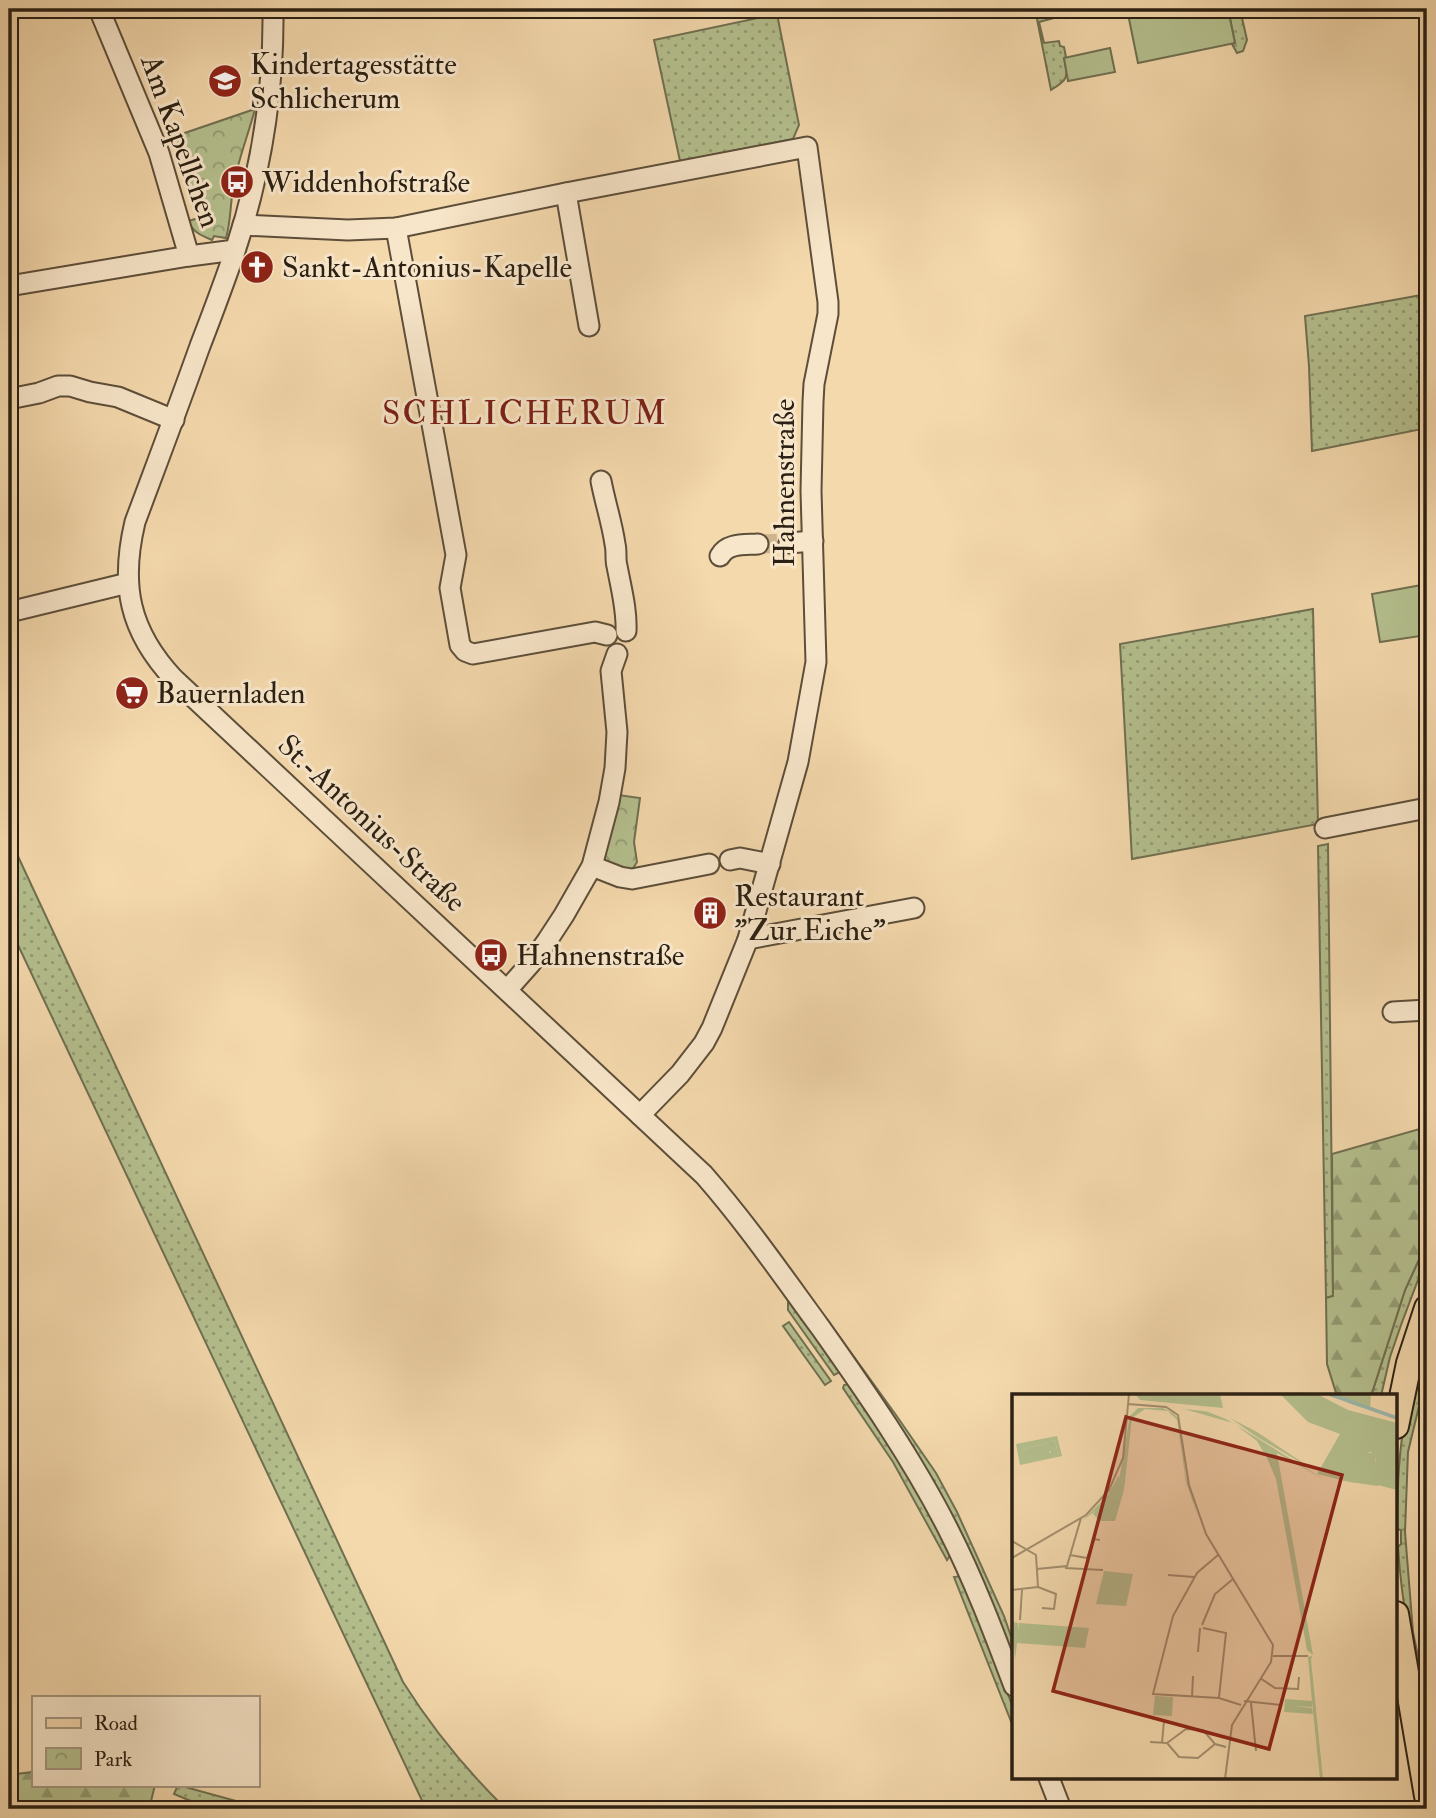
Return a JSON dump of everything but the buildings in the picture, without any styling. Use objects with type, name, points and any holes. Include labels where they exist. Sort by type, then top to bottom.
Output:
[{"type":"main road","points":[[1398,1416],[1409,1363],[1427,1308]]},
{"type":"main road","points":[[1398,1626],[1426,1789]]},
{"type":"street","name":"Am Kapellchen","points":[[99,9],[159,153],[189,256]]},
{"type":"street","name":"St.-Antonius-Straße","points":[[273,9],[268,110],[257,171],[243,225],[135,522],[129,555],[128,583],[132,608],[142,635],[149,649],[167,671],[704,1175],[732,1208],[888,1426],[942,1518],[973,1580],[1012,1681]]},
{"type":"street","name":"Hahnenstraße","points":[[566,193],[807,147],[828,302],[813,402],[811,491],[816,662],[798,762],[748,939],[712,1028],[680,1074],[640,1115]]},
{"type":"street","points":[[243,225],[348,230],[396,228],[566,193],[589,326]]},
{"type":"street","points":[[396,228],[456,555],[450,588],[460,645],[472,654],[595,632],[616,633]]},
{"type":"street","name":"Am Kapellchen","points":[[9,286],[235,250]]},
{"type":"street","points":[[9,399],[58,386],[70,386],[118,397],[174,420]]},
{"type":"street","points":[[507,990],[531,964],[565,915],[592,866],[609,802],[615,768],[617,732],[611,671],[617,654],[607,648],[605,643],[616,633],[627,615],[611,519],[601,481]]},
{"type":"street","points":[[789,543],[813,541]]},
{"type":"street","points":[[720,556],[723,549],[729,547],[758,544]]},
{"type":"street","points":[[9,611],[128,583]]},
{"type":"street","points":[[1325,828],[1427,808]]},
{"type":"street","points":[[730,860],[740,858],[769,864]]},
{"type":"street","points":[[592,866],[632,879],[709,864]]},
{"type":"street","points":[[748,939],[914,908]]},
{"type":"street","points":[[1393,1012],[1427,1010]]},
{"type":"street","points":[[1050,1780],[1061,1809]]},
{"type":"street","points":[[1422,1809],[1426,1789]]},
{"type":"green space","points":[[1035,9],[1057,9],[1051,10],[1054,18],[1039,22],[1044,43],[1059,41],[1060,46],[1064,47],[1066,57],[1066,77],[1051,90]]},
{"type":"green space","points":[[1127,9],[1228,9],[1235,43],[1138,63]]},
{"type":"green space","points":[[1228,9],[1240,9],[1247,40],[1243,51],[1237,53],[1232,44],[1235,43]]},
{"type":"green space","points":[[777,14],[799,125],[793,139],[680,161],[654,40]]},
{"type":"green space","points":[[1110,48],[1115,72],[1068,81],[1064,58]]},
{"type":"green space","points":[[255,109],[235,179],[226,238],[214,236],[212,240],[197,233],[188,221],[199,218],[176,136]]},
{"type":"green space","points":[[1427,294],[1427,428],[1312,451],[1305,316]]},
{"type":"green space","points":[[1427,584],[1427,635],[1380,642],[1372,594]]},
{"type":"green space","points":[[1313,609],[1318,824],[1132,859],[1120,644]]},
{"type":"green space","points":[[618,795],[640,798],[634,842],[637,862],[632,870],[602,868],[603,841]]},
{"type":"green space","points":[[9,837],[403,1682],[451,1748],[506,1809],[426,1809],[9,926]]},
{"type":"green space","points":[[1328,844],[1333,1296],[1326,1298],[1318,846]]},
{"type":"green space","points":[[1423,1128],[1427,1130],[1427,1242],[1405,1290],[1372,1394],[1336,1394],[1327,1364],[1326,1298],[1333,1296],[1332,1154]]},
{"type":"green space","points":[[1427,1242],[1427,1261],[1390,1357],[1381,1394],[1372,1394],[1405,1290]]},
{"type":"green space","points":[[791,1298],[840,1372],[834,1375],[788,1310],[788,1300]]},
{"type":"green space","points":[[826,1318],[936,1473],[957,1512],[1004,1616],[1012,1639],[1012,1660]]},
{"type":"green space","points":[[789,1322],[831,1381],[825,1385],[783,1326]]},
{"type":"green space","points":[[1427,1336],[1427,1373],[1408,1452],[1405,1532],[1413,1632],[1427,1700],[1427,1733],[1406,1617],[1398,1547],[1401,1544],[1401,1530],[1398,1529],[1398,1474],[1410,1399]]},
{"type":"green space","points":[[849,1384],[899,1458],[951,1554],[947,1560],[893,1462],[843,1388]]},
{"type":"green space","points":[[962,1576],[1012,1705],[1012,1724],[954,1577]]},
{"type":"green space","points":[[32,1772],[32,1786],[155,1786],[149,1809],[9,1809],[9,1775]]},
{"type":"green space","points":[[178,1786],[182,1786],[265,1809],[210,1809],[174,1794]]},
{"type":"tunnel","points":[[758,544],[789,543]]},
{"type":"place","name":"Kindertagesstätte Schlicherum","points":[[225,81]]},
{"type":"place","name":"Widdenhofstraße","points":[[237,182]]},
{"type":"place","name":"Sankt-Antonius-Kapelle","points":[[257,267]]},
{"type":"place","name":"Bauernladen","points":[[132,693]]},
{"type":"place","name":"Restaurant \"Zur Eiche\"","points":[[710,913]]},
{"type":"place","name":"Hahnenstraße","points":[[491,955]]},
{"type":"district","name":"SCHLICHERUM","points":[[525,412]]}]
